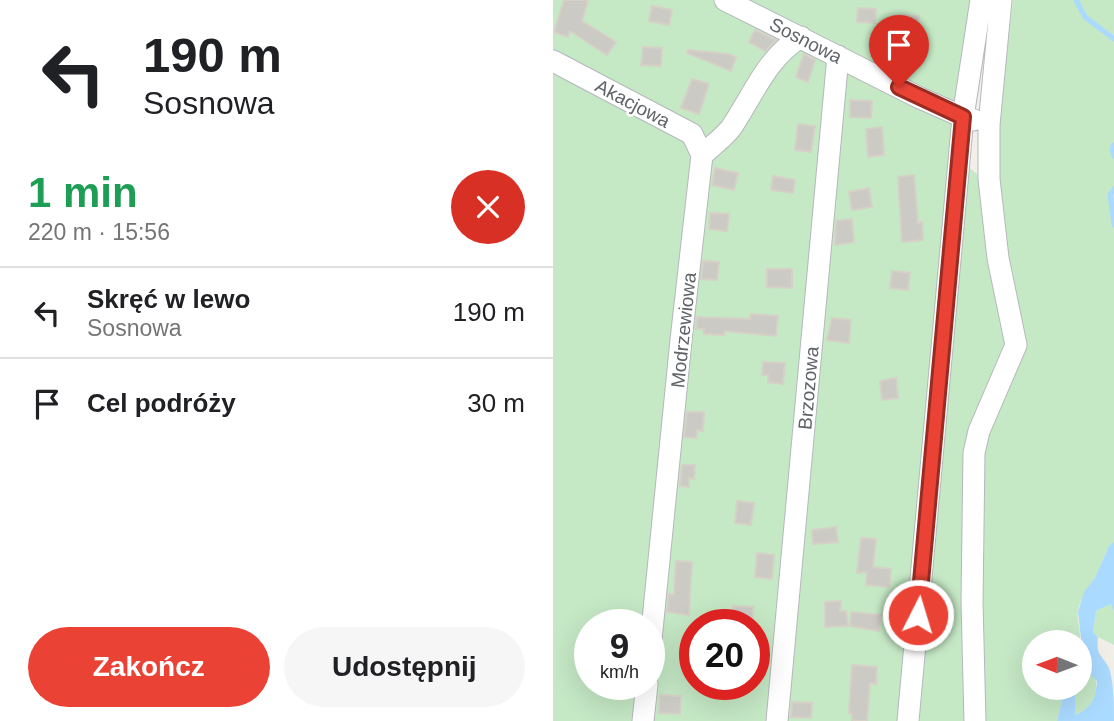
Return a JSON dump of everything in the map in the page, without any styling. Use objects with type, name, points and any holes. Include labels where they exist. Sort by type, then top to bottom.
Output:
[{"type":"street","name":"Sosnowa","points":[[725,0],[975,120]]},
{"type":"street","points":[[908,721],[975,120],[981,0]]},
{"type":"street","points":[[975,721],[974,453],[979,431],[1016,345],[998,258],[989,179],[975,120],[1001,0]]},
{"type":"street","points":[[702,155],[730,129],[762,75],[776,58],[788,45],[801,37]]},
{"type":"street","name":"Brzozowa","points":[[777,721],[838,56]]},
{"type":"street","name":"Akacjowa","points":[[553,61],[692,134],[702,155]]},
{"type":"street","name":"Modrzewiowa","points":[[654,609],[702,155]]},
{"type":"street","points":[[643,721],[645,700]]},
{"type":"green space","points":[[553,0],[987,0],[967,166],[977,174],[1009,334],[967,442],[971,721],[553,721]]},
{"type":"green space","points":[[1013,0],[1114,0],[1114,542],[1079,605],[1080,630],[1022,630],[1022,700],[1062,700],[1057,721],[985,721],[980,449],[1023,342],[992,175]]},
{"type":"green space","points":[[1111,604],[1114,612],[1114,645],[1093,632],[1096,611]]},
{"type":"green space","points":[[1092,666],[1096,682],[1093,701],[1075,715],[1074,700],[1092,700]]},
{"type":"water","points":[[1114,542],[1114,612],[1111,604],[1096,611],[1093,632],[1098,637],[1099,652],[1111,674],[1114,721],[1057,721],[1062,700],[1075,700],[1075,715],[1089,706],[1096,692],[1097,681],[1092,676],[1092,630],[1080,630],[1078,612],[1084,592],[1095,578],[1109,546]]},
{"type":"building","points":[[564,0],[588,0],[582,21],[616,42],[607,55],[570,31],[568,37],[554,32]]},
{"type":"building","points":[[652,6],[672,10],[669,25],[649,21]]},
{"type":"building","points":[[858,8],[876,9],[875,23],[857,22]]},
{"type":"building","points":[[898,15],[919,16],[918,40],[897,39]]},
{"type":"building","points":[[755,30],[776,40],[765,51],[749,42]]},
{"type":"building","points":[[643,47],[662,48],[661,66],[641,65]]},
{"type":"building","points":[[688,50],[736,57],[731,71],[687,53]]},
{"type":"building","points":[[804,54],[815,60],[808,82],[796,77]]},
{"type":"building","points":[[692,79],[709,84],[699,114],[681,108]]},
{"type":"building","points":[[850,100],[872,101],[871,118],[850,117]]},
{"type":"building","points":[[798,124],[815,126],[811,152],[795,150]]},
{"type":"building","points":[[882,127],[884,155],[868,157],[866,129]]},
{"type":"building","points":[[715,168],[738,173],[734,190],[712,185]]},
{"type":"building","points":[[914,175],[918,223],[922,222],[923,240],[902,242],[898,177]]},
{"type":"building","points":[[773,176],[795,180],[793,193],[771,190]]},
{"type":"building","points":[[869,188],[872,207],[852,210],[849,192]]},
{"type":"building","points":[[710,213],[729,214],[727,231],[709,229]]},
{"type":"building","points":[[852,219],[854,242],[835,245],[836,221]]},
{"type":"building","points":[[703,261],[719,262],[717,280],[701,279]]},
{"type":"building","points":[[767,269],[792,269],[792,288],[767,287]]},
{"type":"building","points":[[892,271],[910,273],[908,290],[890,288]]},
{"type":"building","points":[[751,314],[778,316],[776,336],[725,331],[724,335],[704,334],[704,329],[696,329],[697,317],[750,319]]},
{"type":"building","points":[[832,318],[851,320],[849,343],[827,340]]},
{"type":"building","points":[[763,362],[785,363],[783,384],[768,382],[768,375],[762,375]]},
{"type":"building","points":[[896,378],[898,398],[882,400],[880,381]]},
{"type":"building","points":[[687,412],[704,412],[703,431],[697,430],[696,438],[684,437]]},
{"type":"building","points":[[682,465],[695,465],[694,479],[689,478],[689,487],[680,486]]},
{"type":"building","points":[[737,501],[754,503],[751,525],[735,523]]},
{"type":"building","points":[[836,527],[838,542],[813,544],[812,530]]},
{"type":"building","points":[[861,538],[876,539],[873,567],[891,569],[889,587],[866,585],[867,572],[857,573]]},
{"type":"building","points":[[757,553],[774,555],[772,579],[755,577]]},
{"type":"building","points":[[676,561],[692,562],[689,609],[679,609],[679,614],[667,612],[669,594],[674,595]]},
{"type":"building","points":[[841,601],[840,611],[846,611],[848,626],[825,627],[825,602]]},
{"type":"building","points":[[733,606],[753,607],[753,609],[733,609]]},
{"type":"building","points":[[851,612],[881,615],[879,631],[850,626]]},
{"type":"building","points":[[852,665],[877,667],[876,684],[870,683],[867,721],[852,721],[852,714],[849,713]]},
{"type":"building","points":[[665,695],[679,696],[680,714],[659,713],[660,700],[665,700]]},
{"type":"building","points":[[792,702],[812,703],[811,718],[791,717]]},
{"type":"waterway","points":[[1076,0],[1085,17],[1114,39]]},
{"type":"waterway","points":[[1114,145],[1114,156]]},
{"type":"waterway","points":[[1114,189],[1110,195],[1114,225]]},
{"type":"route","points":[[899,87],[963,117],[918,615]]}]
